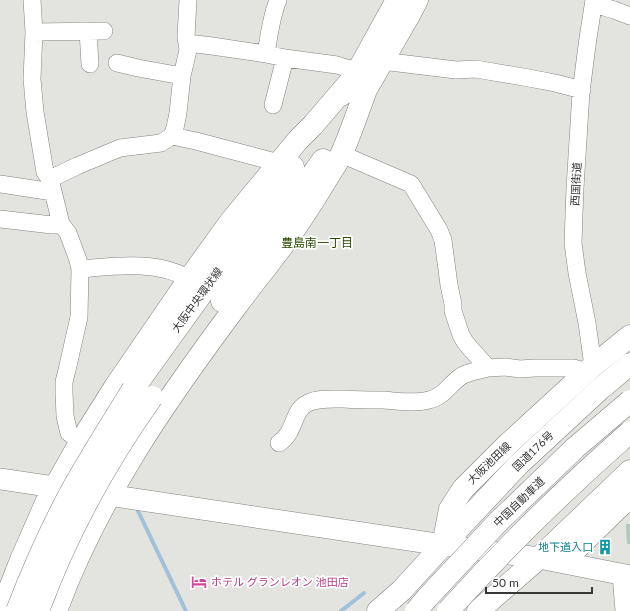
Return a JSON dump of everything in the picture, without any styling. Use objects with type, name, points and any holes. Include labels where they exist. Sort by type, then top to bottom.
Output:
[{"type":"main road","name":"大阪中央環状線","points":[[17,611],[40,555],[80,476],[142,393],[292,168],[358,79],[397,0]]},
{"type":"main road","name":"大阪中央環状線","points":[[358,79],[382,61],[408,17],[416,0]]},
{"type":"main road","points":[[56,611],[76,562],[98,516],[130,460],[166,404],[237,304],[280,249],[316,196],[341,154],[358,79]]},
{"type":"main road","points":[[1,611],[46,503],[81,441],[116,387],[231,221],[298,140],[358,79]]},
{"type":"main road","points":[[593,376],[630,336]]},
{"type":"main road","name":"国道176号","points":[[443,546],[519,464],[593,376],[630,364]]},
{"type":"main road","name":"大阪中央環状線","points":[[38,611],[66,544],[116,452],[142,393]]},
{"type":"main road","name":"中国自動車道","points":[[416,611],[498,522],[575,448],[630,401]]},
{"type":"main road","points":[[448,611],[517,538],[596,462],[630,432]]},
{"type":"main road","points":[[478,611],[539,558],[629,472]]},
{"type":"main road","points":[[492,611],[539,558],[572,553],[630,497]]},
{"type":"main road","points":[[378,611],[402,590],[443,546]]},
{"type":"street","points":[[32,0],[34,32],[32,79],[35,112],[45,172],[52,186],[61,224],[68,233],[80,269],[79,317],[66,370],[64,392],[69,432],[81,441]]},
{"type":"street","points":[[0,184],[52,186],[77,166],[120,148],[161,143],[172,136],[178,113],[182,76],[188,50],[186,36],[188,0]]},
{"type":"street","points":[[266,54],[274,9],[278,0]]},
{"type":"street","points":[[594,2],[630,16]]},
{"type":"street","name":"西国街道","points":[[593,376],[587,323],[577,273],[573,243],[575,188],[582,90],[594,2]]},
{"type":"street","points":[[34,32],[96,31],[90,64]]},
{"type":"street","points":[[188,44],[212,46],[337,65],[350,69],[358,79]]},
{"type":"street","points":[[273,105],[285,58]]},
{"type":"street","points":[[382,61],[456,70],[488,70],[582,90]]},
{"type":"street","points":[[117,63],[182,76]]},
{"type":"street","points":[[172,136],[189,139],[279,163]]},
{"type":"street","points":[[341,154],[411,184],[439,230],[443,240],[448,285],[453,304],[453,311],[461,335],[465,342],[488,368]]},
{"type":"street","points":[[0,219],[52,225],[61,224]]},
{"type":"street","points":[[80,269],[139,266],[168,270],[182,275],[189,280]]},
{"type":"street","points":[[278,443],[284,440],[291,429],[301,406],[313,400],[329,399],[410,402],[429,400],[440,396],[461,376],[469,372],[488,368],[574,368],[593,376]]},
{"type":"street","points":[[0,479],[443,546],[539,558],[626,575],[624,611]]},
{"type":"green space","points":[[626,524],[630,524],[630,544],[627,544]]},
{"type":"waterway","points":[[138,511],[186,611]]},
{"type":"waterway","points":[[341,611],[364,593]]},
{"type":"place","name":"地下道入口","points":[[605,547]]},
{"type":"place","name":"ホテル グランレオン 池田店","points":[[199,582]]},
{"type":"district","name":"豊島南一丁目","points":[[317,243]]}]
